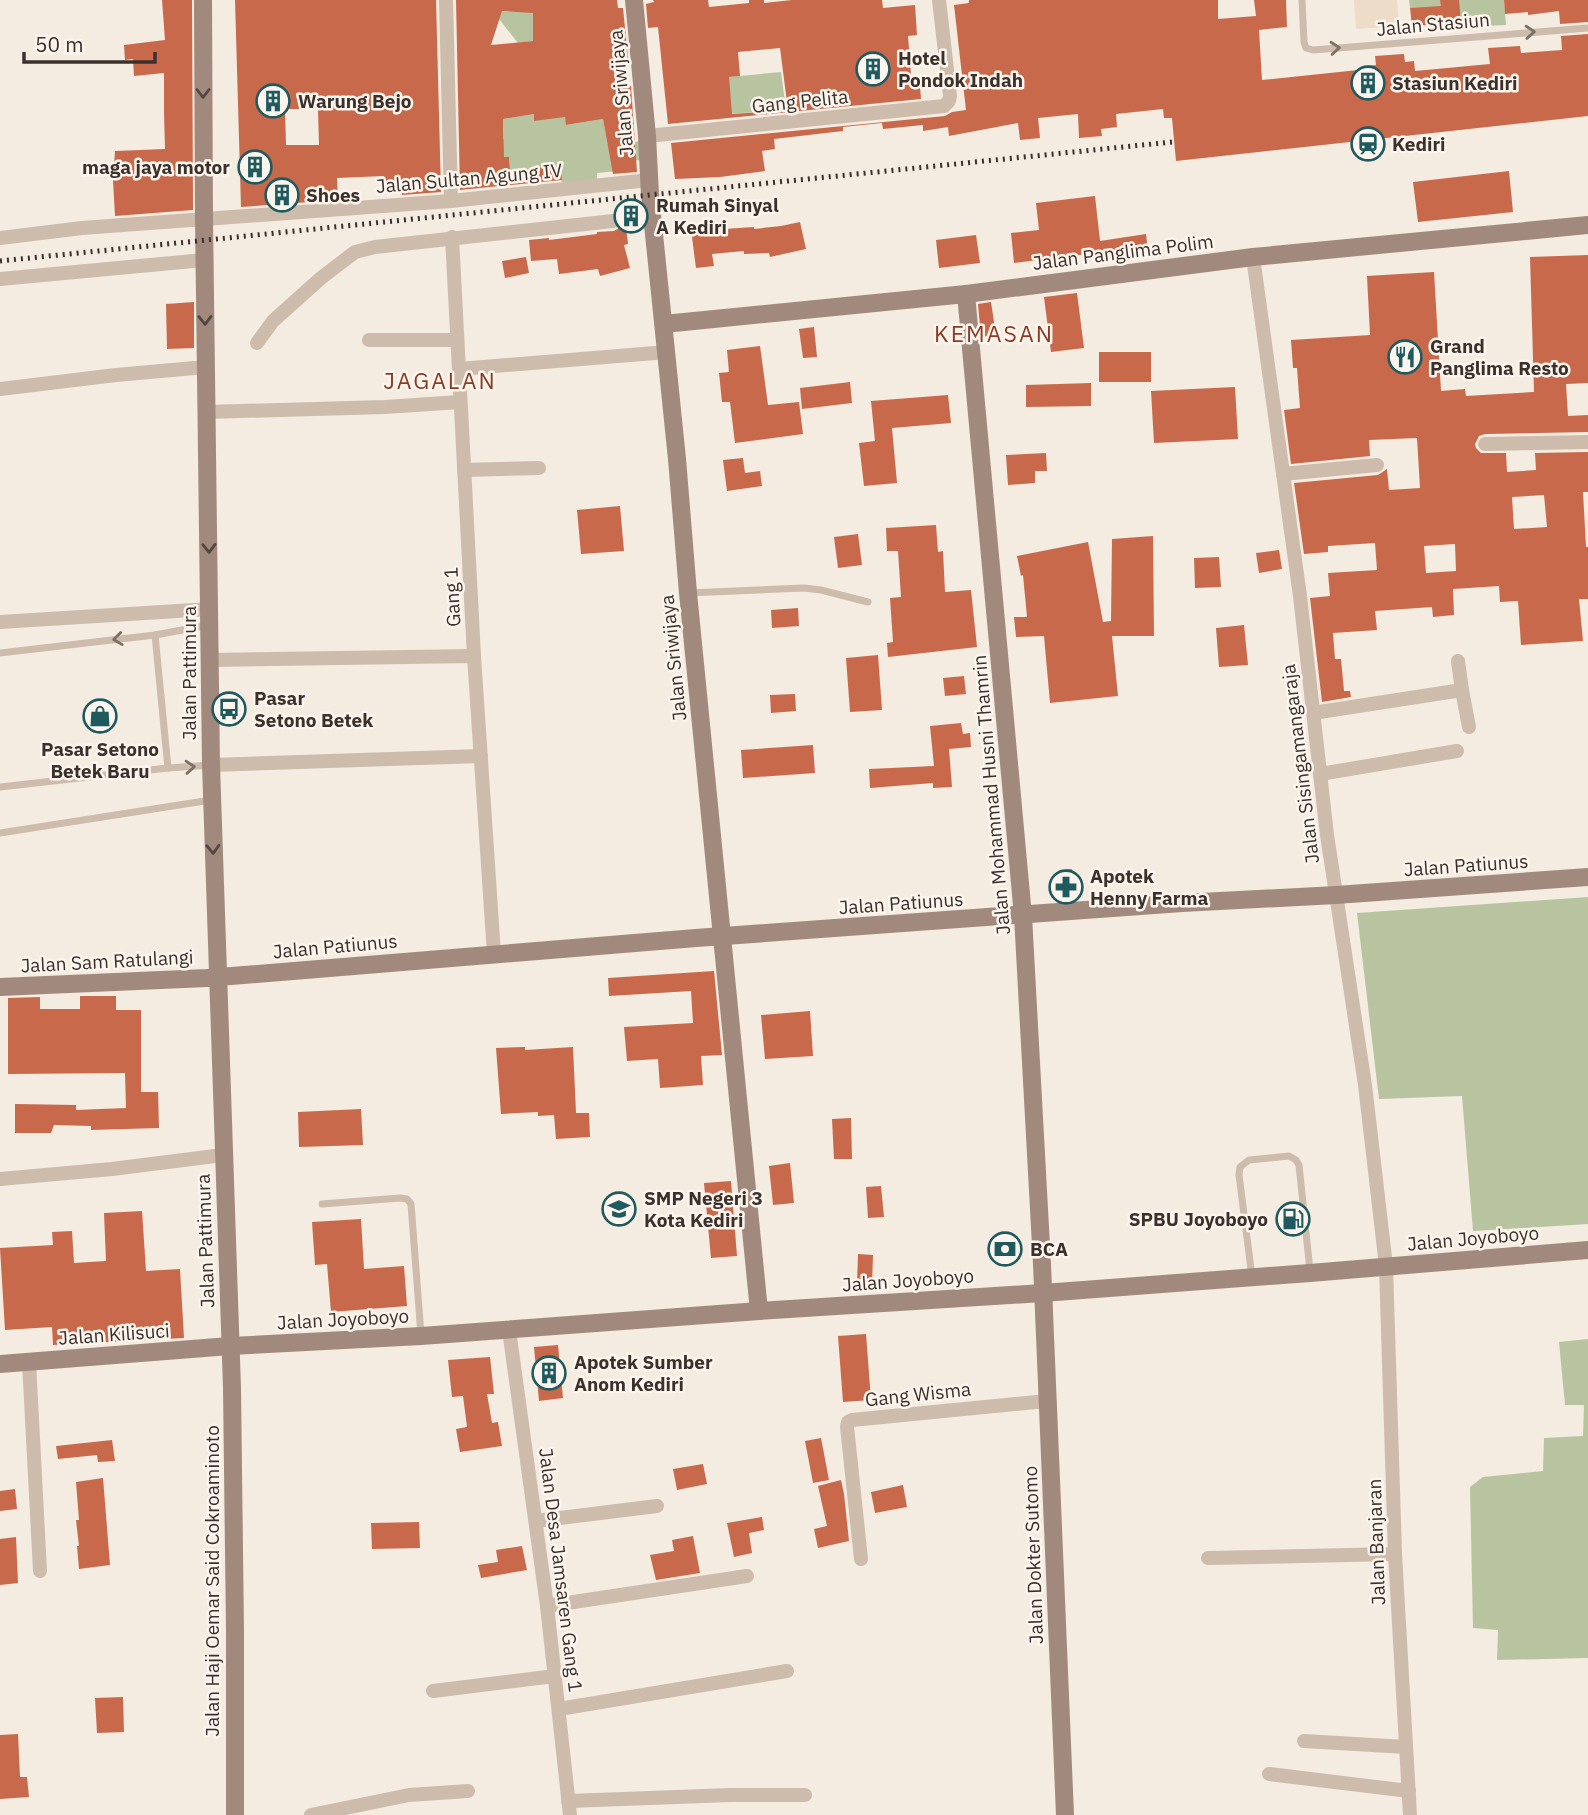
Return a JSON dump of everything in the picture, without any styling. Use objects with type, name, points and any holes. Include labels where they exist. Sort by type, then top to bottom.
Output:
[{"type":"street","name":"Jalan Pattimura","points":[[203,0],[211,765],[230,1346]]},
{"type":"street","points":[[446,0],[451,201]]},
{"type":"street","name":"Jalan Sriwijaya","points":[[634,0],[688,593],[759,1311]]},
{"type":"street","name":"Gang Pelita","points":[[647,136],[944,106],[950,96],[939,0]]},
{"type":"street","name":"Jalan Sultan Agung IV","points":[[0,238],[82,228],[451,201],[649,180]]},
{"type":"street","points":[[257,342],[280,314],[355,252],[453,237],[612,221]]},
{"type":"street","name":"Jalan Panglima Polim","points":[[664,324],[966,294],[1252,257],[1588,225]]},
{"type":"street","name":"Gang 1","points":[[453,237],[474,656],[494,954]]},
{"type":"street","name":"Jalan Sisingamangaraja","points":[[1252,257],[1300,596],[1336,895],[1365,1085],[1386,1266]]},
{"type":"street","points":[[0,279],[204,260]]},
{"type":"street","name":"Jalan Mohammad Husni Thamrin","points":[[966,294],[1023,916],[1044,1293]]},
{"type":"street","points":[[369,340],[457,340]]},
{"type":"street","points":[[459,369],[667,352]]},
{"type":"street","points":[[0,389],[116,374],[206,367]]},
{"type":"street","points":[[206,412],[363,408],[460,402]]},
{"type":"street","points":[[1485,444],[1588,442]]},
{"type":"street","points":[[1283,474],[1377,465]]},
{"type":"street","points":[[464,470],[539,468]]},
{"type":"street","points":[[0,622],[210,617]]},
{"type":"street","points":[[210,660],[474,656]]},
{"type":"street","points":[[1458,661],[1469,727]]},
{"type":"street","points":[[1313,713],[1462,690]]},
{"type":"street","points":[[1320,774],[1457,751]]},
{"type":"street","points":[[211,765],[481,756]]},
{"type":"street","name":"Jalan Patiunus","points":[[217,977],[722,936],[1588,877]]},
{"type":"street","name":"Jalan Sam Ratulangi","points":[[0,987],[217,977]]},
{"type":"street","points":[[0,1179],[223,1155]]},
{"type":"street","name":"Jalan Joyoboyo","points":[[230,1346],[421,1336],[1044,1293],[1588,1250]]},
{"type":"street","name":"Jalan Banjaran","points":[[1386,1266],[1395,1554],[1410,1815]]},
{"type":"street","name":"Jalan Dokter Sutomo","points":[[1044,1293],[1065,1815]]},
{"type":"street","name":"Jalan Desa Jamsaren Gang 1","points":[[509,1330],[547,1606],[569,1808]]},
{"type":"street","name":"Jalan Kilisuci","points":[[0,1364],[230,1346]]},
{"type":"street","name":"Jalan Haji Oemar Said Cokroaminoto","points":[[230,1346],[235,1815]]},
{"type":"street","points":[[29,1362],[40,1571]]},
{"type":"street","name":"Gang Wisma","points":[[861,1559],[848,1422],[1047,1401]]},
{"type":"street","points":[[536,1521],[657,1506]]},
{"type":"street","points":[[1208,1558],[1395,1554]]},
{"type":"street","points":[[547,1606],[747,1576]]},
{"type":"street","points":[[559,1709],[787,1671]]},
{"type":"street","points":[[433,1691],[555,1676]]},
{"type":"street","points":[[1304,1741],[1406,1747]]},
{"type":"street","points":[[1269,1774],[1409,1791]]},
{"type":"street","points":[[311,1815],[409,1795],[468,1791]]},
{"type":"street","points":[[569,1808],[731,1796],[806,1795]]},
{"type":"lane","name":"Jalan Stasiun","points":[[1302,0],[1306,48],[1313,50],[1588,28]]},
{"type":"lane","points":[[688,593],[804,588],[868,602]]},
{"type":"lane","points":[[0,653],[155,635],[210,617]]},
{"type":"lane","points":[[155,635],[168,768]]},
{"type":"lane","points":[[0,787],[211,765]]},
{"type":"lane","points":[[0,834],[212,800]]},
{"type":"lane","points":[[1252,1277],[1240,1167],[1249,1160],[1289,1156],[1296,1160],[1299,1166],[1310,1273]]},
{"type":"lane","points":[[321,1204],[400,1198],[407,1199],[411,1204],[421,1336]]},
{"type":"green space","points":[[516,0],[534,0],[547,39],[518,43],[499,19],[499,11],[515,12]]},
{"type":"green space","points":[[1409,0],[1504,0],[1506,25],[1462,27],[1459,8],[1410,8]]},
{"type":"green space","points":[[781,72],[786,110],[727,114],[729,77]]},
{"type":"green space","points":[[534,114],[565,117],[567,125],[603,119],[608,146],[641,141],[643,160],[629,161],[619,171],[597,173],[597,184],[562,187],[560,166],[510,170],[509,157],[501,157],[503,119]]},
{"type":"green space","points":[[1588,897],[1588,1224],[1473,1231],[1462,1096],[1379,1099],[1357,913]]},
{"type":"green space","points":[[1588,1339],[1588,1658],[1497,1660],[1498,1630],[1473,1628],[1470,1487],[1483,1477],[1543,1471],[1544,1438],[1583,1436],[1584,1405],[1565,1405],[1559,1342]]},
{"type":"shaded area","points":[[1354,0],[1397,0],[1399,26],[1356,29]]},
{"type":"building","points":[[162,0],[192,0],[193,210],[115,216],[115,151],[165,149],[164,73],[134,76],[133,59],[125,60],[124,45],[165,40]]},
{"type":"building","points":[[235,0],[436,0],[441,192],[402,195],[401,186],[386,189],[384,176],[337,178],[338,200],[241,207]],"holes":[[[285,109],[318,109],[319,145],[286,145]]]},
{"type":"building","points":[[456,0],[617,0],[618,8],[623,8],[628,58],[613,60],[616,88],[631,86],[637,172],[613,174],[603,119],[566,125],[565,117],[534,121],[534,114],[503,119],[504,157],[509,157],[510,170],[560,166],[562,180],[460,190]],"holes":[[[502,11],[533,13],[533,41],[491,45]]]},
{"type":"building","points":[[653,0],[708,0],[709,7],[749,3],[749,0],[764,0],[764,3],[792,0],[882,0],[883,8],[915,5],[917,35],[908,36],[912,87],[920,86],[921,99],[668,124],[658,27],[648,28],[646,4],[654,2]],"holes":[[[780,48],[788,110],[732,114],[729,77],[740,76],[738,52]]]},
{"type":"building","points":[[969,0],[1218,0],[1218,19],[1256,16],[1254,0],[1286,0],[1287,27],[1259,30],[1262,80],[1368,69],[1367,66],[1376,65],[1375,56],[1404,54],[1405,62],[1414,61],[1415,71],[1490,64],[1488,48],[1520,46],[1521,53],[1562,50],[1561,36],[1588,34],[1588,116],[1176,161],[1172,118],[1164,118],[1163,109],[1116,114],[1117,127],[1101,129],[1102,136],[1079,138],[1078,114],[1038,118],[1040,138],[1020,140],[1018,123],[949,136],[948,127],[923,131],[923,125],[883,129],[882,123],[843,127],[843,131],[774,139],[775,149],[762,151],[765,171],[675,179],[671,143],[945,116],[966,110],[954,5],[969,3]]},
{"type":"building","points":[[1440,0],[1459,0],[1461,23],[1412,26],[1410,8],[1441,6]]},
{"type":"building","points":[[1504,0],[1588,0],[1588,22],[1560,24],[1559,11],[1528,15],[1528,12],[1505,14]]},
{"type":"building","points":[[1509,171],[1513,212],[1418,222],[1413,182]]},
{"type":"building","points":[[1095,196],[1100,241],[1146,234],[1148,251],[1096,259],[1095,253],[1014,263],[1011,233],[1039,230],[1036,203]]},
{"type":"building","name":"Rumah Sinyal A Kediri","points":[[640,208],[641,222],[622,224],[620,211]]},
{"type":"building","points":[[800,222],[806,249],[770,257],[769,253],[744,254],[744,251],[712,254],[714,266],[696,268],[691,229],[709,226],[709,230],[754,229]]},
{"type":"building","points":[[626,226],[628,244],[624,245],[630,268],[600,276],[598,269],[559,274],[557,259],[531,261],[529,240],[597,234]]},
{"type":"building","points":[[976,235],[980,263],[939,268],[936,240]]},
{"type":"building","points":[[1588,255],[1588,383],[1566,384],[1568,416],[1588,415],[1588,432],[1485,434],[1479,436],[1475,444],[1481,453],[1506,453],[1507,472],[1536,470],[1535,453],[1588,452],[1588,492],[1583,492],[1588,547],[1588,599],[1579,599],[1583,641],[1521,645],[1518,601],[1500,602],[1499,586],[1453,589],[1454,615],[1433,617],[1432,607],[1375,611],[1377,630],[1333,633],[1335,659],[1341,659],[1344,691],[1350,691],[1351,697],[1322,702],[1310,598],[1330,596],[1328,573],[1377,570],[1375,543],[1328,546],[1328,552],[1304,554],[1294,483],[1378,475],[1387,469],[1389,490],[1420,488],[1417,438],[1369,440],[1370,456],[1291,464],[1284,410],[1300,408],[1297,368],[1293,368],[1291,340],[1370,335],[1367,276],[1434,272],[1441,391],[1465,389],[1466,396],[1534,392],[1530,257]],"holes":[[[1544,495],[1547,527],[1514,529],[1512,497]],[[1455,544],[1456,571],[1426,573],[1424,546]]]},
{"type":"building","points":[[526,257],[529,273],[505,278],[502,261]]},
{"type":"building","points":[[1077,293],[1084,348],[1051,352],[1044,297]]},
{"type":"building","points":[[194,302],[194,348],[167,349],[166,304]]},
{"type":"building","points":[[991,302],[996,335],[981,337],[978,304]]},
{"type":"building","points":[[814,327],[817,357],[803,358],[799,329]]},
{"type":"building","points":[[760,346],[768,405],[799,402],[803,434],[735,443],[730,402],[722,402],[719,373],[729,372],[727,350]]},
{"type":"building","points":[[1099,352],[1151,352],[1151,382],[1099,382]]},
{"type":"building","points":[[850,382],[852,403],[802,409],[800,388]]},
{"type":"building","points":[[1091,383],[1091,406],[1026,407],[1026,385]]},
{"type":"building","points":[[1235,387],[1238,439],[1154,443],[1151,391]]},
{"type":"building","points":[[948,395],[951,423],[892,428],[897,483],[864,486],[859,443],[875,441],[871,401]]},
{"type":"building","points":[[1046,453],[1047,471],[1035,471],[1035,483],[1008,485],[1006,455]]},
{"type":"building","points":[[743,458],[745,473],[760,471],[762,486],[727,491],[723,460]]},
{"type":"building","points":[[620,506],[624,551],[581,554],[577,510]]},
{"type":"building","points":[[936,525],[938,552],[943,551],[945,592],[971,590],[977,647],[888,657],[887,643],[893,642],[890,598],[901,597],[898,551],[887,551],[886,528]]},
{"type":"building","points":[[858,534],[862,565],[838,568],[834,537]]},
{"type":"building","points":[[1153,536],[1154,636],[1112,636],[1118,696],[1050,703],[1044,636],[1016,637],[1014,617],[1027,617],[1023,575],[1021,576],[1017,556],[1088,542],[1103,622],[1111,621],[1112,539]]},
{"type":"building","points":[[1279,550],[1282,569],[1259,573],[1256,553]]},
{"type":"building","points":[[1219,557],[1221,587],[1195,588],[1194,558]]},
{"type":"building","points":[[798,608],[799,626],[772,628],[771,610]]},
{"type":"building","points":[[1244,625],[1248,665],[1219,667],[1216,628]]},
{"type":"building","points":[[878,655],[882,710],[850,712],[846,658]]},
{"type":"building","points":[[964,676],[966,694],[945,696],[943,678]]},
{"type":"building","points":[[795,694],[796,711],[771,713],[770,695]]},
{"type":"building","points":[[961,723],[963,734],[970,733],[971,747],[949,749],[952,787],[933,788],[933,783],[870,788],[869,769],[934,766],[930,726]]},
{"type":"building","points":[[813,745],[815,773],[743,778],[741,750]]},
{"type":"building","name":"Apotek Henny Farma","points":[[1072,869],[1075,899],[1061,900],[1058,871]]},
{"type":"building","points":[[714,971],[722,1055],[701,1056],[703,1085],[660,1088],[658,1059],[627,1061],[624,1027],[693,1023],[691,991],[609,996],[608,978]]},
{"type":"building","points":[[80,996],[116,996],[116,1010],[141,1010],[141,1092],[158,1092],[159,1128],[91,1130],[91,1126],[54,1125],[51,1133],[15,1133],[15,1104],[76,1105],[76,1110],[126,1108],[125,1073],[8,1074],[8,998],[40,997],[40,1009],[80,1009]]},
{"type":"building","points":[[810,1011],[813,1056],[765,1059],[761,1015]]},
{"type":"building","points":[[525,1047],[525,1050],[573,1047],[576,1113],[589,1113],[590,1137],[556,1139],[554,1115],[538,1116],[538,1112],[501,1114],[496,1048]]},
{"type":"building","points":[[361,1109],[363,1145],[299,1147],[298,1112]]},
{"type":"building","points":[[851,1118],[852,1159],[834,1159],[832,1119]]},
{"type":"building","points":[[790,1163],[794,1203],[773,1205],[769,1166]]},
{"type":"building","points":[[731,1181],[737,1256],[711,1258],[704,1183]]},
{"type":"building","points":[[881,1186],[884,1217],[868,1218],[866,1187]]},
{"type":"building","points":[[142,1211],[146,1271],[180,1269],[184,1338],[53,1345],[52,1327],[5,1330],[0,1248],[53,1245],[52,1232],[72,1231],[74,1263],[106,1261],[104,1213]]},
{"type":"building","points":[[361,1219],[364,1269],[404,1266],[407,1306],[331,1312],[327,1264],[315,1265],[312,1222]]},
{"type":"building","points":[[858,1254],[873,1255],[872,1284],[857,1284]]},
{"type":"building","points":[[866,1334],[871,1400],[843,1402],[838,1336]]},
{"type":"building","name":"Apotek Sumber Anom Kediri","points":[[558,1345],[563,1398],[539,1401],[534,1347]]},
{"type":"building","points":[[490,1357],[494,1394],[487,1394],[492,1423],[498,1422],[502,1446],[460,1452],[456,1429],[467,1427],[463,1396],[452,1397],[448,1360]]},
{"type":"building","points":[[821,1438],[829,1480],[813,1483],[805,1441]]},
{"type":"building","points":[[112,1440],[115,1461],[98,1462],[97,1455],[58,1459],[56,1446]]},
{"type":"building","points":[[703,1464],[707,1484],[677,1490],[673,1469]]},
{"type":"building","points":[[103,1478],[110,1565],[79,1569],[76,1482]]},
{"type":"building","points":[[841,1480],[849,1541],[818,1548],[814,1529],[827,1526],[818,1486]]},
{"type":"building","points":[[903,1485],[907,1507],[875,1513],[871,1492]]},
{"type":"building","points":[[15,1489],[17,1509],[0,1511],[0,1491]]},
{"type":"building","points":[[762,1517],[764,1530],[749,1533],[752,1553],[734,1557],[727,1523]]},
{"type":"building","points":[[419,1522],[420,1548],[372,1549],[371,1523]]},
{"type":"building","points":[[693,1536],[700,1573],[656,1580],[650,1555],[674,1551],[672,1540]]},
{"type":"building","points":[[16,1537],[18,1583],[0,1585],[0,1539]]},
{"type":"building","points":[[522,1546],[527,1570],[481,1578],[478,1565],[498,1562],[496,1550]]},
{"type":"building","points":[[123,1697],[124,1732],[97,1733],[95,1698]]},
{"type":"building","points":[[18,1734],[20,1777],[27,1777],[29,1797],[0,1799],[0,1735]]},
{"type":"railway","points":[[0,261],[1172,142]]},
{"type":"place","name":"Hotel Pondok Indah","points":[[873,69]]},
{"type":"place","name":"Stasiun Kediri","points":[[1368,83]]},
{"type":"place","name":"Warung Bejo","points":[[273,101]]},
{"type":"place","name":"Kediri","points":[[1368,144]]},
{"type":"place","name":"maga jaya motor","points":[[255,167]]},
{"type":"place","name":"Shoes","points":[[282,195]]},
{"type":"place","name":"Rumah Sinyal A Kediri","points":[[631,216]]},
{"type":"place","name":"Grand Panglima Resto","points":[[1405,357]]},
{"type":"place","name":"Pasar Setono Betek","points":[[229,709]]},
{"type":"place","name":"Pasar Setono Betek Baru","points":[[100,716]]},
{"type":"place","name":"Apotek Henny Farma","points":[[1066,887]]},
{"type":"place","name":"SMP Negeri 3 Kota Kediri","points":[[619,1209]]},
{"type":"place","name":"SPBU Joyoboyo","points":[[1293,1219]]},
{"type":"place","name":"BCA","points":[[1005,1249]]},
{"type":"place","name":"Apotek Sumber Anom Kediri","points":[[549,1373]]},
{"type":"district","name":"KEMASAN","points":[[994,333]]},
{"type":"district","name":"JAGALAN","points":[[440,380]]}]
